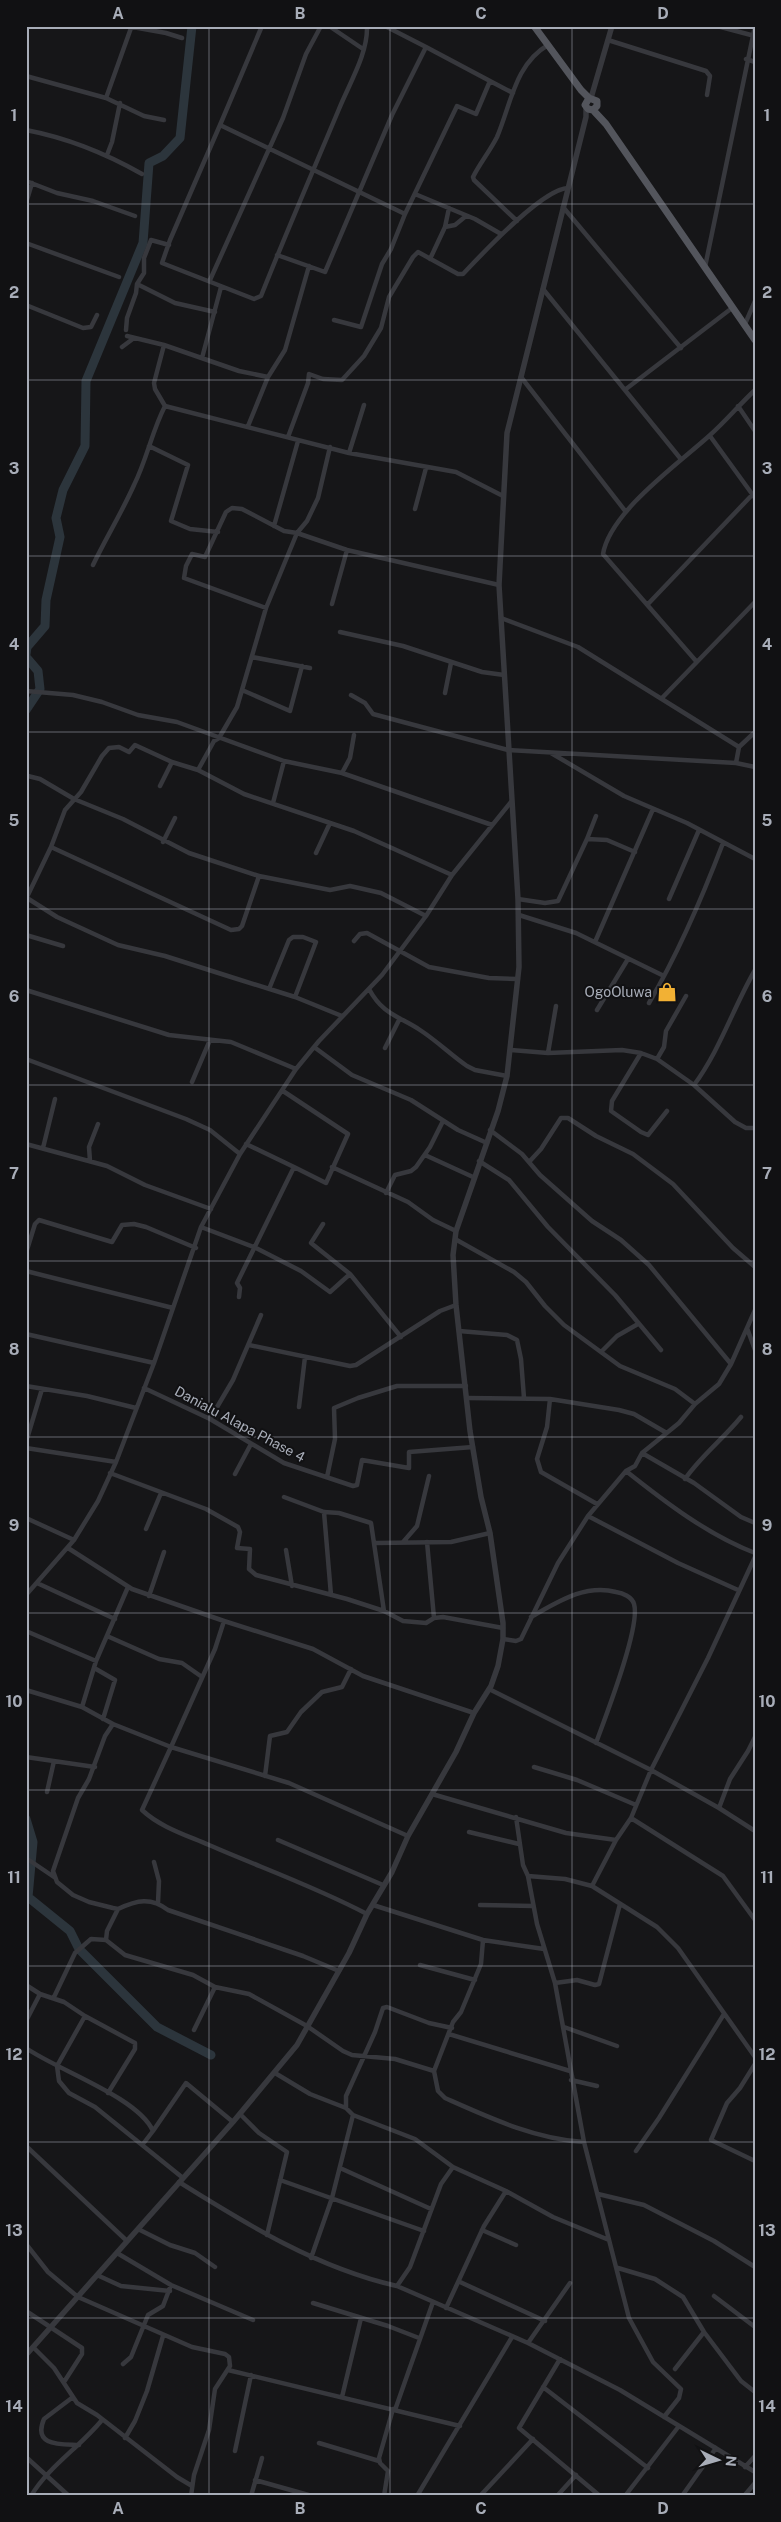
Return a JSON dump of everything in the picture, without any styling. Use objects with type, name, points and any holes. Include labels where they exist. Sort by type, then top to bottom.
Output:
[{"type":"main road","points":[[534,26],[606,124],[755,340]]},
{"type":"street","points":[[262,26],[162,263],[210,280],[221,287],[254,299],[261,296],[364,49],[367,26]]},
{"type":"street","points":[[210,280],[283,118],[306,54],[321,26]]},
{"type":"street","points":[[329,26],[364,49]]},
{"type":"street","points":[[385,26],[513,93]]},
{"type":"street","points":[[26,2355],[233,2122],[297,2046],[367,1914],[392,1872],[408,1836],[456,1752],[474,1713],[489,1689],[498,1666],[503,1628],[490,1533],[481,1497],[473,1447],[453,1272],[456,1231],[507,1076],[518,979],[519,915],[499,585],[502,496],[507,434],[586,117],[612,26]]},
{"type":"street","points":[[717,26],[751,35]]},
{"type":"street","points":[[704,268],[754,26]]},
{"type":"street","points":[[106,98],[129,27],[166,33],[182,38]]},
{"type":"street","points":[[608,40],[706,72],[710,76],[707,95]]},
{"type":"street","points":[[517,221],[473,179],[496,138],[523,67],[534,53],[548,45]]},
{"type":"street","points":[[277,256],[325,272],[392,116],[426,47]]},
{"type":"street","points":[[746,59],[755,62]]},
{"type":"street","points":[[26,76],[106,98],[144,116],[164,120]]},
{"type":"street","points":[[334,320],[361,327],[382,264],[391,250],[405,214],[457,106],[476,114],[490,82]]},
{"type":"street","points":[[107,155],[112,142],[120,103]]},
{"type":"street","points":[[220,125],[405,214]]},
{"type":"street","points":[[26,130],[52,135],[107,155],[142,174]]},
{"type":"street","points":[[26,181],[135,216]]},
{"type":"street","points":[[26,204],[32,182]]},
{"type":"street","points":[[288,437],[308,383],[309,374],[323,379],[342,380],[364,356],[377,334],[389,296],[418,252],[458,274],[463,274],[501,234],[557,190],[568,188]]},
{"type":"street","points":[[416,194],[483,223],[501,234]]},
{"type":"street","points":[[564,207],[681,348]]},
{"type":"street","points":[[430,259],[445,227],[449,208]]},
{"type":"street","points":[[445,227],[455,225],[466,216]]},
{"type":"street","points":[[126,330],[127,318],[136,293],[137,284],[144,273],[144,258],[151,240],[169,245]]},
{"type":"street","points":[[26,243],[118,277]]},
{"type":"street","points":[[248,426],[268,377],[285,350],[309,266]]},
{"type":"street","points":[[137,284],[175,303],[215,312]]},
{"type":"street","points":[[202,358],[221,287]]},
{"type":"street","points":[[543,289],[626,389],[680,458]]},
{"type":"street","points":[[744,326],[755,301]]},
{"type":"street","points":[[26,305],[83,328],[91,327],[97,315]]},
{"type":"street","points":[[626,389],[732,308]]},
{"type":"street","points":[[127,336],[164,345],[239,371],[268,377]]},
{"type":"street","points":[[122,348],[134,338]]},
{"type":"street","points":[[164,345],[154,383],[155,390],[165,406],[349,453],[456,472],[502,496]]},
{"type":"street","points":[[521,377],[626,512]]},
{"type":"street","points":[[696,661],[648,604],[602,554],[605,543],[626,512],[680,458],[710,436],[755,390]]},
{"type":"street","points":[[349,453],[364,405]]},
{"type":"street","points":[[93,565],[134,486],[149,446],[152,431],[165,406]]},
{"type":"street","points":[[738,406],[755,431]]},
{"type":"street","points":[[648,604],[754,496],[710,436]]},
{"type":"street","points":[[274,526],[298,440]]},
{"type":"street","points":[[149,446],[188,465],[171,521],[190,529],[218,532]]},
{"type":"street","points":[[198,770],[214,741],[219,738],[237,707],[266,608],[297,532],[307,521],[318,498],[330,448]]},
{"type":"street","points":[[415,509],[426,468]]},
{"type":"street","points":[[266,608],[184,578],[186,566],[192,554],[205,557],[226,512],[232,508],[242,509],[284,531],[297,532],[347,550],[499,585]]},
{"type":"street","points":[[332,604],[347,550]]},
{"type":"street","points":[[662,698],[755,602]]},
{"type":"street","points":[[501,618],[578,647],[739,747]]},
{"type":"street","points":[[340,632],[403,646],[482,672],[504,675]]},
{"type":"street","points":[[252,657],[310,668]]},
{"type":"street","points":[[445,694],[452,663]]},
{"type":"street","points":[[242,690],[290,711],[302,666]]},
{"type":"street","points":[[28,691],[73,695],[102,702],[138,715],[177,722],[284,761],[342,773],[492,825]]},
{"type":"street","points":[[351,695],[365,703],[373,714],[508,750],[736,763],[755,766]]},
{"type":"street","points":[[736,763],[739,747],[755,732]]},
{"type":"street","points":[[342,773],[350,758],[354,735]]},
{"type":"street","points":[[342,1016],[295,997],[165,956],[118,946],[42,909],[26,899],[51,847],[65,810],[81,792],[102,756],[109,748],[119,747],[129,752],[135,745],[172,762],[198,770],[232,790],[354,831],[452,875]]},
{"type":"street","points":[[550,752],[624,796],[699,830],[755,859]]},
{"type":"street","points":[[273,803],[284,761]]},
{"type":"street","points":[[160,786],[172,762]]},
{"type":"street","points":[[28,776],[40,779],[74,799],[123,819],[163,842],[224,866],[259,876],[330,890],[350,886],[381,893],[426,916]]},
{"type":"street","points":[[26,1595],[68,1548],[98,1501],[116,1462],[154,1363],[196,1248],[201,1227],[246,1144],[296,1069],[401,951],[452,875],[511,802]]},
{"type":"street","points":[[595,942],[654,809]]},
{"type":"street","points":[[518,899],[545,903],[558,900],[596,816]]},
{"type":"street","points":[[163,842],[176,818]]},
{"type":"street","points":[[316,853],[330,823]]},
{"type":"street","points":[[669,899],[699,830]]},
{"type":"street","points":[[587,839],[607,840],[635,852]]},
{"type":"street","points":[[649,1002],[698,907],[724,843]]},
{"type":"street","points":[[51,847],[231,930],[239,929],[242,926],[259,876]]},
{"type":"street","points":[[519,915],[562,928],[664,976]]},
{"type":"street","points":[[354,942],[360,934],[367,933],[429,967],[489,978],[518,979]]},
{"type":"street","points":[[26,935],[63,946]]},
{"type":"street","points":[[270,989],[290,940],[293,937],[303,937],[316,942],[304,968],[295,997]]},
{"type":"street","points":[[596,1010],[628,959]]},
{"type":"street","points":[[694,1085],[720,1043],[742,993],[755,970]]},
{"type":"street","points":[[369,989],[383,1007],[399,1020],[419,1029],[467,1066],[475,1070],[507,1076]]},
{"type":"street","points":[[26,990],[153,1031],[177,1036],[231,1042],[296,1069]]},
{"type":"street","points":[[657,1059],[665,1044],[666,1031],[686,996]]},
{"type":"street","points":[[548,1053],[556,1006]]},
{"type":"street","points":[[385,1048],[399,1020]]},
{"type":"street","points":[[192,1082],[210,1040]]},
{"type":"street","points":[[314,1047],[352,1075],[411,1100],[443,1121],[486,1143]]},
{"type":"street","points":[[511,1050],[548,1053],[622,1050],[641,1053],[657,1059],[694,1085],[735,1122],[746,1128],[755,1128]]},
{"type":"street","points":[[641,1053],[612,1102],[610,1111],[648,1135],[667,1111]]},
{"type":"street","points":[[26,1059],[186,1119],[210,1130],[240,1154]]},
{"type":"street","points":[[246,1144],[326,1182],[348,1134],[283,1091]]},
{"type":"street","points":[[43,1148],[55,1099]]},
{"type":"street","points":[[529,1162],[541,1149],[561,1118],[568,1118],[596,1136],[633,1154],[674,1184],[733,1248],[755,1267]]},
{"type":"street","points":[[386,1193],[395,1175],[411,1171],[426,1155],[443,1121]]},
{"type":"street","points":[[90,1160],[89,1147],[98,1124]]},
{"type":"street","points":[[490,1130],[529,1162],[540,1175],[592,1221],[621,1240],[649,1265],[731,1364]]},
{"type":"street","points":[[27,1146],[43,1148],[90,1160],[122,1172],[145,1185],[211,1209]]},
{"type":"street","points":[[426,1155],[473,1177]]},
{"type":"street","points":[[479,1162],[509,1180],[548,1227],[615,1295],[661,1350]]},
{"type":"street","points":[[238,1297],[240,1288],[237,1283],[256,1248],[294,1167]]},
{"type":"street","points":[[332,1167],[408,1202],[424,1215],[456,1231]]},
{"type":"street","points":[[26,1253],[35,1224],[39,1220],[112,1242],[122,1225],[134,1224],[196,1248]]},
{"type":"street","points":[[323,1224],[311,1243],[350,1274],[401,1337]]},
{"type":"street","points":[[201,1227],[256,1248],[301,1271],[330,1292],[350,1274]]},
{"type":"street","points":[[455,1239],[514,1272],[526,1282],[545,1306],[564,1325],[620,1366],[675,1389],[695,1404]]},
{"type":"street","points":[[26,1271],[173,1308]]},
{"type":"street","points":[[249,1345],[356,1366],[440,1311],[456,1304]]},
{"type":"street","points":[[503,1639],[516,1641],[521,1639],[568,1544],[597,1504],[626,1471],[635,1466],[642,1453],[665,1432],[679,1423],[695,1404],[719,1384],[731,1364],[755,1310]]},
{"type":"street","points":[[210,1419],[233,1380],[261,1315]]},
{"type":"street","points":[[601,1352],[617,1336],[638,1324]]},
{"type":"street","points":[[747,1328],[755,1350]]},
{"type":"street","points":[[459,1331],[507,1335],[517,1340],[524,1398]]},
{"type":"street","points":[[26,1334],[154,1363]]},
{"type":"street","points":[[299,1407],[305,1356]]},
{"type":"street","points":[[26,1386],[120,1402],[136,1408]]},
{"type":"street","points":[[326,1477],[335,1439],[334,1408],[358,1398],[397,1386],[466,1386]]},
{"type":"street","name":"Danialu Alapa Phase 4","points":[[144,1388],[210,1419],[296,1468],[355,1486],[362,1460],[409,1468],[409,1452],[473,1447]]},
{"type":"street","points":[[26,1442],[42,1389]]},
{"type":"street","points":[[467,1398],[550,1399],[634,1414],[665,1432]]},
{"type":"street","points":[[550,1399],[547,1427],[537,1459],[537,1466],[541,1472],[597,1504]]},
{"type":"street","points":[[685,1479],[695,1464],[726,1435],[741,1417]]},
{"type":"street","points":[[235,1474],[251,1444]]},
{"type":"street","points":[[26,1448],[116,1462]]},
{"type":"street","points":[[642,1453],[685,1479],[741,1517],[755,1523]]},
{"type":"street","points":[[626,1471],[656,1494],[728,1542],[755,1553]]},
{"type":"street","points":[[110,1473],[161,1494],[206,1509],[238,1526],[240,1532],[237,1548],[250,1549],[249,1569],[251,1572],[292,1586],[331,1595],[384,1611],[395,1618],[416,1623],[426,1623],[434,1618],[443,1617],[503,1628]]},
{"type":"street","points":[[404,1541],[417,1526],[429,1476]]},
{"type":"street","points":[[146,1529],[161,1494]]},
{"type":"street","points":[[284,1497],[324,1512],[339,1513],[370,1522],[372,1539],[376,1543],[384,1611]]},
{"type":"street","points":[[324,1512],[331,1595]]},
{"type":"street","points":[[588,1516],[678,1563],[738,1590]]},
{"type":"street","points":[[26,1518],[74,1540]]},
{"type":"street","points":[[376,1543],[404,1541],[451,1542],[490,1533]]},
{"type":"street","points":[[427,1542],[434,1618]]},
{"type":"street","points":[[68,1548],[128,1587],[149,1596],[313,1649],[352,1670],[415,1694],[474,1713]]},
{"type":"street","points":[[286,1550],[292,1586]]},
{"type":"street","points":[[149,1596],[164,1552]]},
{"type":"street","points":[[592,1886],[616,1840],[631,1818],[651,1770],[708,1658],[755,1557]]},
{"type":"street","points":[[37,1583],[115,1619]]},
{"type":"street","points":[[82,1707],[96,1669],[96,1661],[128,1587]]},
{"type":"street","points":[[530,1618],[586,1590],[610,1590],[631,1598],[635,1612],[626,1652],[596,1743]]},
{"type":"street","points":[[224,1621],[215,1649],[171,1747],[145,1799],[142,1810],[180,1834],[314,1888],[367,1914]]},
{"type":"street","points":[[26,1631],[96,1661]]},
{"type":"street","points":[[107,1636],[164,1661],[182,1663],[202,1677]]},
{"type":"street","points":[[96,1669],[115,1680],[103,1719]]},
{"type":"street","points":[[265,1776],[270,1736],[286,1732],[301,1712],[322,1692],[342,1687],[352,1670]]},
{"type":"street","points":[[489,1689],[651,1770],[719,1808],[755,1831]]},
{"type":"street","points":[[26,1690],[82,1707],[113,1724],[171,1747],[289,1783],[408,1836]]},
{"type":"street","points":[[54,1877],[53,1871],[78,1798],[95,1767],[105,1736],[113,1724]]},
{"type":"street","points":[[719,1808],[730,1778],[754,1740]]},
{"type":"street","points":[[26,1757],[95,1767]]},
{"type":"street","points":[[47,1792],[54,1761]]},
{"type":"street","points":[[534,1767],[577,1780],[636,1805]]},
{"type":"street","points":[[432,1794],[566,1833],[616,1840]]},
{"type":"street","points":[[516,1817],[523,1865],[528,1876],[533,1906],[555,1983],[564,2027],[571,2080],[584,2142],[608,2240],[618,2268],[629,2318],[636,2334],[653,2362],[681,2389],[679,2398],[664,2417]]},
{"type":"street","points":[[631,1818],[723,1876],[755,1920]]},
{"type":"street","points":[[469,1832],[519,1844]]},
{"type":"street","points":[[278,1840],[383,1885]]},
{"type":"street","points":[[26,1858],[54,1877],[62,1887],[80,1898],[118,1909],[148,1900],[158,1902],[168,1910],[303,1956],[338,1971]]},
{"type":"street","points":[[154,1862],[159,1881],[158,1902]]},
{"type":"street","points":[[528,1876],[552,1877],[592,1886],[657,1927],[678,1948],[755,2057]]},
{"type":"street","points":[[555,1983],[576,1980],[595,1985],[598,1984],[620,1904]]},
{"type":"street","points":[[480,1905],[533,1906]]},
{"type":"street","points":[[373,1906],[483,1940],[544,1949]]},
{"type":"street","points":[[106,1940],[118,1909]]},
{"type":"street","points":[[54,1997],[79,1948],[91,1939],[106,1940],[125,1955],[193,1975],[215,1987],[249,1994],[307,2026],[343,2051],[352,2055],[395,2059],[434,2071]]},
{"type":"street","points":[[483,1940],[481,1964],[434,2071],[438,2091],[445,2098],[500,2123],[551,2139],[584,2142]]},
{"type":"street","points":[[420,1965],[475,1980]]},
{"type":"street","points":[[26,1985],[40,1994],[54,1997],[84,2016],[135,2043],[135,2049],[108,2093]]},
{"type":"street","points":[[194,2030],[215,1987]]},
{"type":"street","points":[[26,2021],[40,1994]]},
{"type":"street","points":[[346,2108],[346,2096],[384,2007],[429,2023],[452,2028]]},
{"type":"street","points":[[636,2151],[659,2118],[724,2014]]},
{"type":"street","points":[[84,2016],[57,2066],[56,2073],[63,2088],[75,2097],[95,2107],[143,2144],[181,2180],[267,2235],[311,2258],[360,2277],[397,2286],[528,2343],[560,2359],[620,2390],[755,2472]]},
{"type":"street","points":[[564,2027],[617,2046]]},
{"type":"street","points":[[449,2034],[570,2072]]},
{"type":"street","points":[[26,2048],[40,2059],[108,2093],[144,2116],[153,2131]]},
{"type":"street","points":[[755,2064],[740,2088],[727,2103],[711,2140],[755,2161]]},
{"type":"street","points":[[275,2073],[323,2102],[346,2108],[353,2115],[415,2139],[453,2167],[553,2216],[608,2240]]},
{"type":"street","points":[[571,2080],[597,2086]]},
{"type":"street","points":[[143,2144],[186,2083],[190,2084],[233,2122]]},
{"type":"street","points":[[240,2114],[259,2133],[287,2152],[267,2235]]},
{"type":"street","points":[[311,2258],[332,2198],[353,2115]]},
{"type":"street","points":[[26,2146],[127,2241]]},
{"type":"street","points":[[397,2286],[410,2267],[440,2184],[453,2167]]},
{"type":"street","points":[[340,2168],[431,2209]]},
{"type":"street","points":[[280,2180],[424,2231]]},
{"type":"street","points":[[446,2308],[460,2282],[482,2230],[506,2192]]},
{"type":"street","points":[[598,2194],[644,2205],[714,2241],[755,2268]]},
{"type":"street","points":[[138,2228],[170,2245],[195,2253],[215,2267]]},
{"type":"street","points":[[482,2230],[516,2245]]},
{"type":"street","points":[[26,2244],[48,2272],[78,2296],[164,2336],[204,2351],[225,2354],[231,2360],[228,2370],[215,2389],[209,2430],[192,2486],[191,2496]]},
{"type":"street","points":[[116,2253],[171,2285],[252,2320]]},
{"type":"street","points":[[618,2268],[655,2279],[684,2297],[704,2332],[741,2382],[755,2392]]},
{"type":"street","points":[[97,2275],[121,2286],[170,2291]]},
{"type":"street","points":[[460,2282],[545,2321]]},
{"type":"street","points":[[528,2343],[545,2321],[570,2282]]},
{"type":"street","points":[[123,2364],[130,2357],[148,2315],[162,2306],[171,2285]]},
{"type":"street","points":[[714,2296],[755,2327]]},
{"type":"street","points":[[379,2461],[394,2410],[433,2302]]},
{"type":"street","points":[[313,2303],[419,2338]]},
{"type":"street","points":[[26,2311],[83,2351],[64,2382]]},
{"type":"street","points":[[342,2397],[361,2318]]},
{"type":"street","points":[[675,2369],[704,2332]]},
{"type":"street","points":[[125,2438],[135,2421],[147,2391],[164,2336]]},
{"type":"street","points":[[417,2496],[512,2337]]},
{"type":"street","points":[[33,2347],[54,2368],[72,2398],[84,2409],[102,2420],[177,2478],[192,2486]]},
{"type":"street","points":[[560,2359],[520,2425],[521,2430],[600,2496]]},
{"type":"street","points":[[228,2370],[460,2426]]},
{"type":"street","points":[[235,2451],[251,2375]]},
{"type":"street","points":[[543,2387],[648,2468]]},
{"type":"street","points":[[72,2398],[44,2419],[43,2435],[46,2441],[52,2444],[79,2445]]},
{"type":"street","points":[[31,2496],[47,2475],[102,2420]]},
{"type":"street","points":[[625,2496],[679,2426]]},
{"type":"street","points":[[480,2496],[533,2439]]},
{"type":"street","points":[[319,2443],[379,2461],[388,2471],[384,2496]]},
{"type":"street","points":[[682,2496],[716,2448]]},
{"type":"street","points":[[745,2467],[755,2456]]},
{"type":"street","points":[[26,2457],[69,2496]]},
{"type":"street","points":[[251,2496],[262,2458]]},
{"type":"street","points":[[557,2496],[576,2475]]},
{"type":"street","points":[[256,2480],[312,2496]]},
{"type":"street","points":[[744,2496],[755,2483]]},
{"type":"waterway","points":[[26,654],[27,647],[45,626],[46,600],[60,537],[56,518],[63,490],[85,446],[86,381],[143,243],[149,163],[163,156],[180,138],[192,26]]},
{"type":"waterway","points":[[26,657],[38,671],[40,689],[26,710]]},
{"type":"waterway","points":[[26,1819],[33,1842],[28,1897],[70,1931],[79,1949],[157,2027],[211,2055]]},
{"type":"place","name":"OgoOluwa","points":[[667,992]]}]
